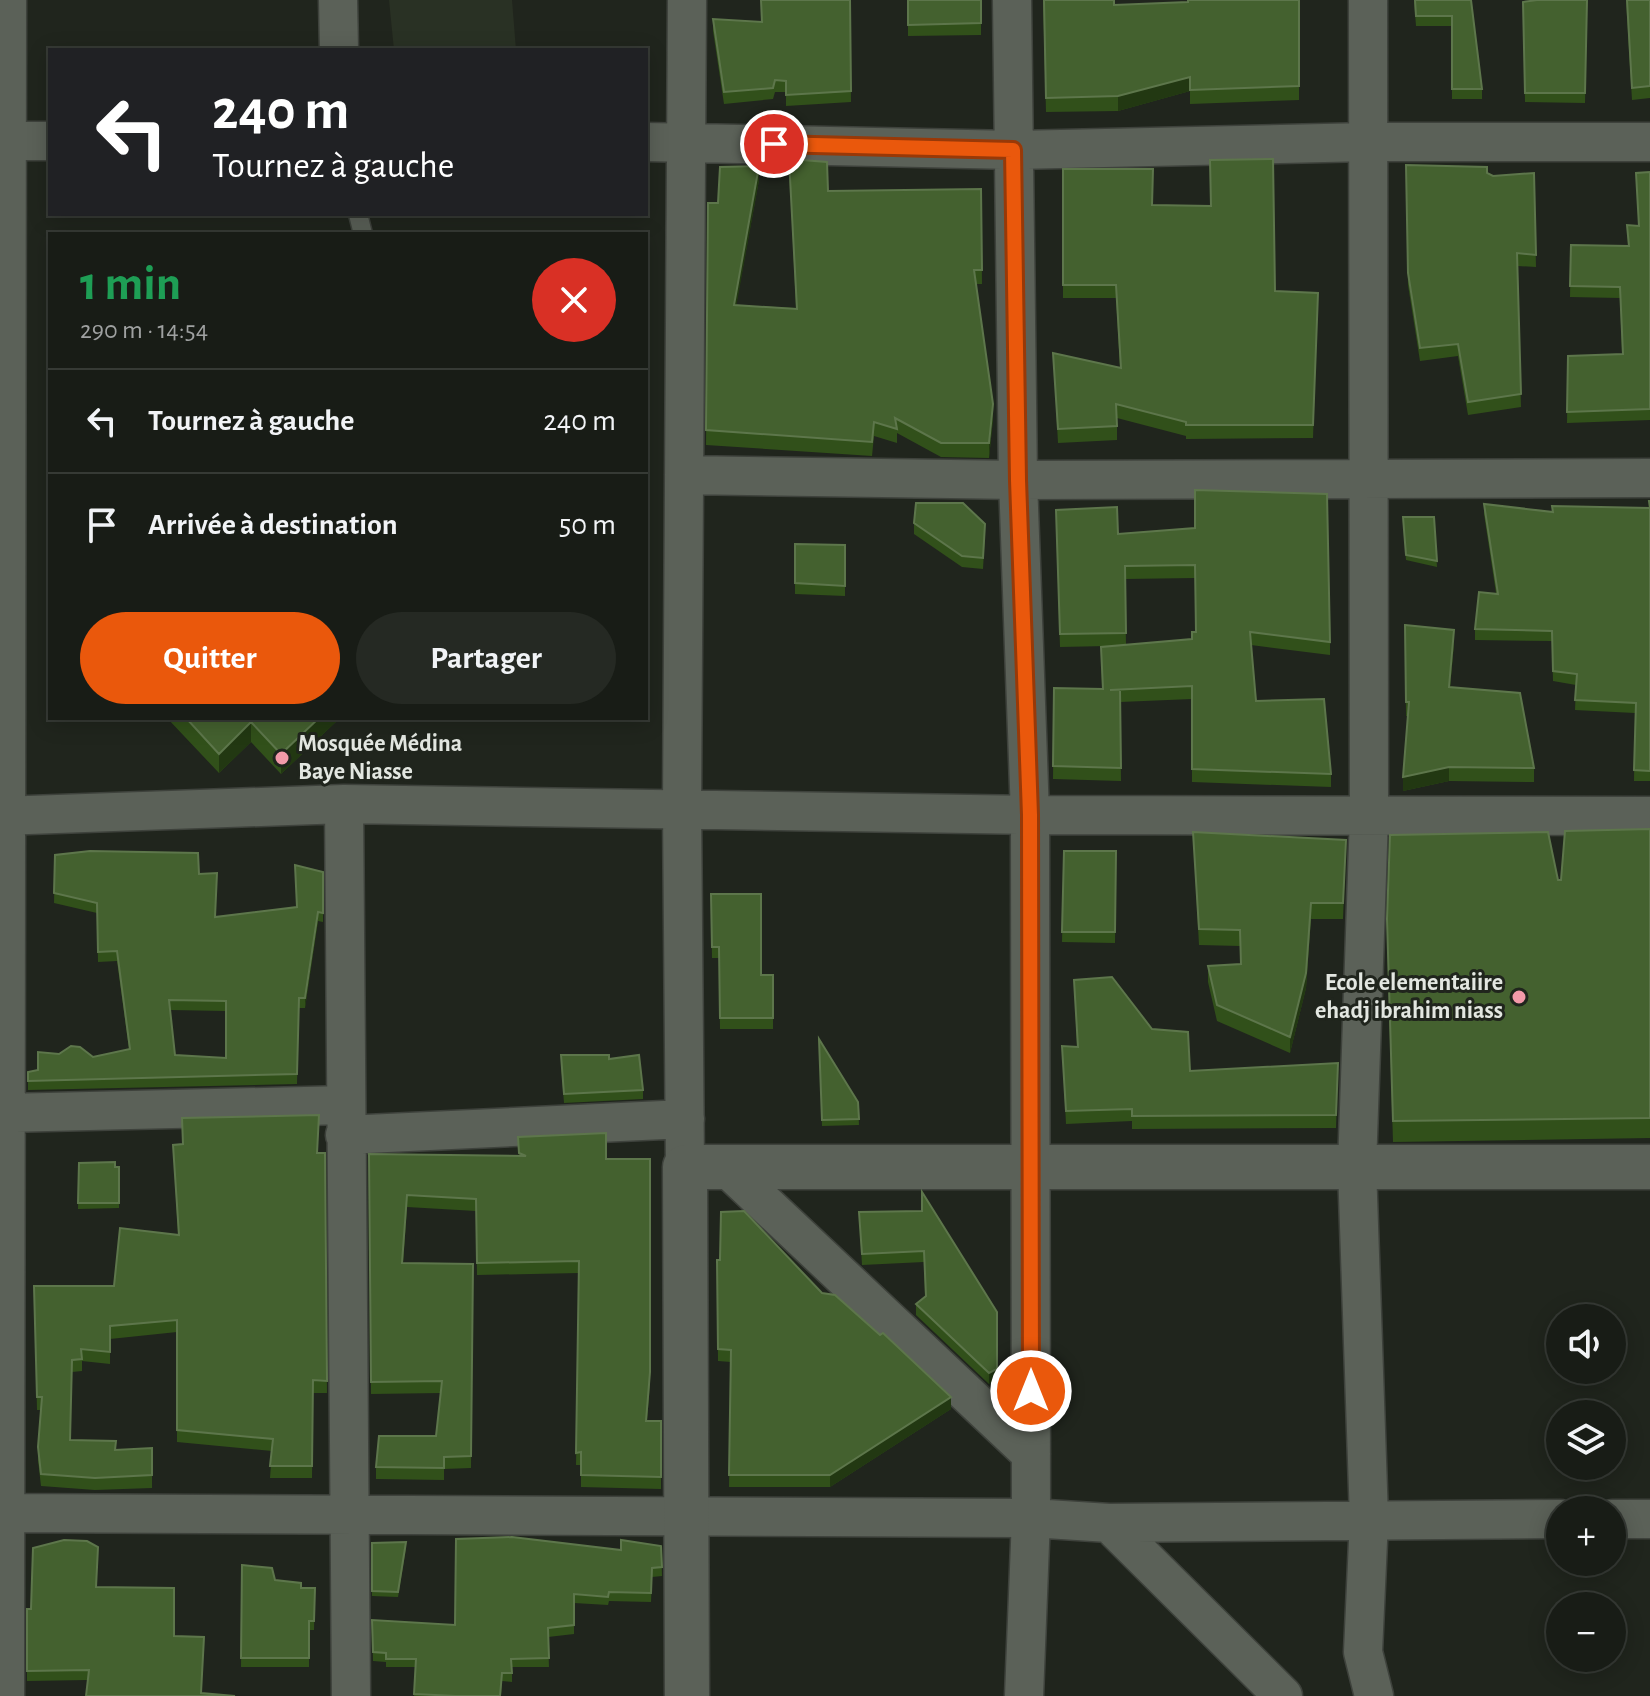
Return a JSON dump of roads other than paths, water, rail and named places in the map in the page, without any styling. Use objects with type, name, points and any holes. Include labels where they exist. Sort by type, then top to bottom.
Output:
[{"type":"street","points":[[5,1696],[3,473],[7,0]]},
{"type":"street","points":[[338,0],[339,48]]},
{"type":"street","points":[[687,0],[682,808],[685,1119],[704,1166],[684,1517],[687,1696]]},
{"type":"street","points":[[1012,0],[1018,480],[1030,815],[1031,1518],[1024,1696]]},
{"type":"street","points":[[1368,0],[1369,816],[1357,1167],[1369,1519],[1363,1652],[1374,1696]]},
{"type":"street","points":[[4,141],[48,141]]},
{"type":"street","points":[[648,142],[1013,150],[1368,142],[1650,142]]},
{"type":"street","points":[[684,475],[1018,480],[1650,478]]},
{"type":"street","points":[[3,816],[344,804],[1030,815],[1650,816]]},
{"type":"street","points":[[344,804],[351,1696]]},
{"type":"street","points":[[6,1113],[345,1120],[685,1119]]},
{"type":"street","points":[[704,1166],[1030,1169],[1650,1167]]},
{"type":"street","points":[[704,1166],[1031,1454]]},
{"type":"street","points":[[3,1513],[1031,1518],[1109,1523],[1546,1519]]},
{"type":"street","points":[[1626,1519],[1650,1519]]},
{"type":"street","points":[[1109,1523],[1283,1696]]},
{"type":"place","name":"Mosquée Médina Baye Niasse","points":[[282,758]]},
{"type":"place","name":"Ecole elementaiire ehadj ibrahim niass","points":[[1519,997]]}]
